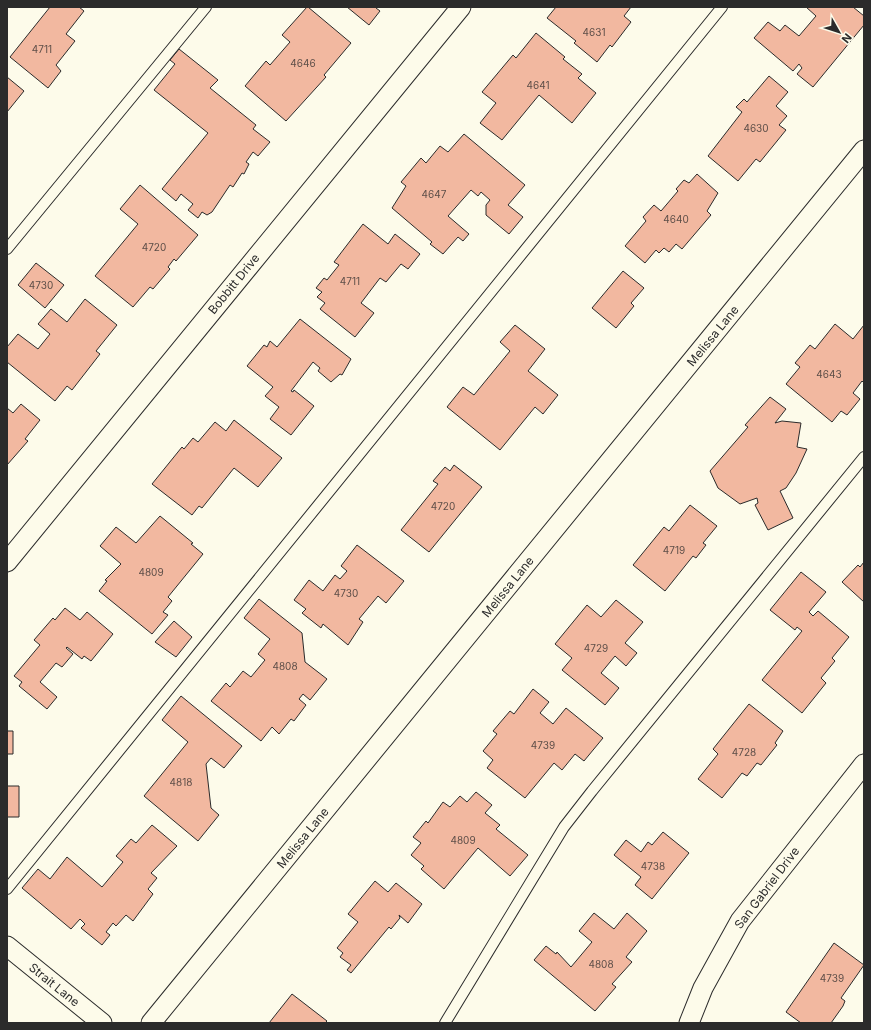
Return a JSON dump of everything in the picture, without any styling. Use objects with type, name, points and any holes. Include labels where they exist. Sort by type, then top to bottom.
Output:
[{"type":"street","name":"Bobbitt Drive","points":[[7,562],[461,7]]},
{"type":"street","name":"Melissa Lane","points":[[151,1023],[864,150]]},
{"type":"street","name":"San Gabriel Drive","points":[[688,1023],[703,988],[740,921],[864,764]]},
{"type":"street","name":"Strait Lane","points":[[7,946],[102,1023]]},
{"type":"lane","points":[[7,249],[206,7]]},
{"type":"lane","points":[[7,888],[722,7]]},
{"type":"lane","points":[[445,1023],[564,827],[864,457]]},
{"type":"building","points":[[50,7],[79,7],[84,11],[66,34],[75,41],[56,65],[61,71],[48,88],[10,57]]},
{"type":"building","points":[[307,7],[351,43],[324,75],[326,77],[286,121],[245,86],[266,61],[270,65],[290,42],[282,35]]},
{"type":"building","points":[[347,7],[376,7],[380,11],[369,25]]},
{"type":"building","points":[[556,7],[631,7],[624,16],[631,22],[612,47],[610,45],[597,62],[574,43],[576,41],[547,18]]},
{"type":"building","points":[[806,7],[853,7],[864,16],[864,25],[813,87],[797,74],[802,68],[799,64],[793,71],[754,38],[768,22],[780,31],[785,25],[799,36],[816,16]]},
{"type":"building","points":[[536,33],[565,57],[563,59],[582,74],[578,78],[596,93],[572,123],[539,95],[502,140],[480,123],[496,103],[482,92],[513,55],[516,58]]},
{"type":"building","points":[[179,49],[218,80],[210,88],[256,125],[253,129],[270,142],[258,156],[253,152],[246,162],[249,164],[244,174],[242,173],[233,187],[230,185],[212,212],[207,215],[202,212],[198,218],[188,210],[193,204],[181,194],[176,201],[162,189],[208,133],[154,90],[175,64],[170,60]]},
{"type":"building","points":[[769,76],[788,92],[776,106],[787,116],[779,125],[786,130],[760,162],[756,159],[738,181],[708,156],[742,112],[736,107],[744,99],[747,102]]},
{"type":"building","points":[[7,77],[24,91],[7,112]]},
{"type":"building","points":[[464,134],[525,185],[508,205],[523,217],[509,234],[486,215],[486,205],[490,200],[481,192],[478,196],[471,190],[448,216],[469,234],[463,241],[458,237],[443,254],[430,244],[432,242],[392,208],[406,186],[401,182],[421,158],[426,163],[440,146],[448,152]]},
{"type":"building","points":[[697,174],[718,193],[707,211],[711,215],[682,249],[676,244],[669,252],[664,248],[659,253],[656,250],[645,263],[625,246],[646,221],[643,217],[654,205],[661,211],[678,191],[676,189],[684,180],[689,183]]},
{"type":"building","points":[[140,185],[198,235],[176,261],[174,259],[168,267],[170,269],[153,289],[150,287],[133,307],[95,276],[138,224],[120,209]]},
{"type":"building","points":[[363,224],[388,244],[395,234],[420,254],[408,269],[401,264],[386,282],[380,278],[361,303],[374,313],[355,337],[320,309],[325,303],[317,297],[322,292],[316,288],[324,278],[327,280],[339,265],[334,262]]},
{"type":"building","points":[[36,263],[64,285],[45,308],[18,285]]},
{"type":"building","points":[[623,271],[644,288],[631,303],[634,306],[616,328],[592,308]]},
{"type":"building","points":[[85,299],[117,325],[96,351],[100,354],[72,390],[67,386],[55,401],[7,362],[7,347],[18,334],[38,349],[50,334],[38,324],[51,309],[67,322]]},
{"type":"building","points":[[300,319],[351,359],[342,375],[340,374],[331,382],[318,371],[320,368],[313,362],[291,391],[293,392],[294,390],[314,406],[291,435],[270,419],[279,407],[265,396],[273,387],[247,366],[264,345],[267,347],[270,341],[277,347]]},
{"type":"building","points":[[835,324],[853,339],[864,325],[864,383],[862,381],[853,393],[860,399],[847,415],[841,411],[832,422],[786,384],[800,367],[795,363],[810,345],[815,349]]},
{"type":"building","points":[[515,325],[545,349],[528,371],[558,395],[543,414],[535,407],[500,450],[447,407],[463,387],[474,395],[510,351],[500,342]]},
{"type":"building","points":[[770,397],[786,409],[775,423],[782,421],[801,423],[797,447],[807,449],[796,473],[786,488],[780,491],[793,518],[768,530],[755,505],[758,503],[757,498],[740,504],[718,488],[710,471],[748,427],[745,425]]},
{"type":"building","points":[[21,404],[40,420],[25,439],[28,441],[7,465],[7,408],[13,413]]},
{"type":"building","points":[[234,420],[282,458],[258,487],[234,468],[202,508],[199,506],[192,515],[152,484],[182,447],[184,449],[193,438],[198,442],[215,422],[226,431]]},
{"type":"building","points":[[454,465],[482,487],[429,552],[401,530],[438,484],[433,481],[445,467],[450,471]]},
{"type":"building","points":[[690,505],[717,526],[703,543],[706,545],[696,558],[693,556],[665,591],[633,565],[664,527],[669,531]]},
{"type":"building","points":[[160,516],[193,543],[191,544],[203,554],[168,597],[172,601],[163,612],[168,615],[152,634],[99,591],[107,581],[105,580],[121,564],[100,546],[116,527],[136,543]]},
{"type":"building","points":[[357,545],[404,581],[386,603],[378,596],[359,619],[363,622],[348,645],[323,624],[321,628],[302,613],[306,609],[294,600],[309,580],[323,591],[335,575],[340,579],[347,571],[341,566]]},
{"type":"building","points":[[864,562],[864,602],[842,582],[858,565],[860,567]]},
{"type":"building","points":[[801,572],[826,592],[809,612],[813,616],[818,611],[849,637],[832,658],[835,661],[821,678],[826,683],[802,713],[762,680],[802,631],[797,627],[795,630],[770,610]]},
{"type":"building","points":[[259,599],[302,633],[305,662],[327,679],[310,700],[303,694],[299,699],[306,705],[294,721],[291,719],[279,734],[272,727],[261,741],[211,701],[226,683],[230,687],[243,671],[251,677],[265,660],[258,654],[270,639],[244,618]]},
{"type":"building","points":[[616,600],[643,622],[625,643],[637,653],[626,666],[615,656],[601,673],[619,688],[605,705],[562,670],[572,658],[555,644],[587,605],[601,617]]},
{"type":"building","points":[[65,608],[80,620],[87,612],[113,634],[91,661],[84,656],[82,659],[67,647],[66,648],[73,654],[62,667],[56,663],[40,682],[57,697],[47,709],[19,686],[22,682],[14,676],[40,645],[34,640],[53,618],[55,620]]},
{"type":"building","points":[[174,621],[192,637],[176,657],[155,642]]},
{"type":"building","points":[[533,689],[549,702],[540,713],[553,724],[566,708],[603,738],[584,761],[575,754],[562,770],[554,763],[525,798],[487,768],[493,760],[483,751],[497,734],[493,731],[510,711],[514,714]]},
{"type":"building","points":[[181,696],[242,746],[224,768],[211,758],[206,764],[211,808],[219,815],[198,841],[144,796],[188,742],[162,720]]},
{"type":"building","points":[[749,704],[783,731],[775,743],[777,745],[761,765],[757,763],[747,776],[742,773],[722,798],[698,779],[718,754],[713,749]]},
{"type":"building","points":[[7,731],[13,731],[13,754],[7,754]]},
{"type":"building","points":[[7,786],[19,786],[19,817],[7,817]]},
{"type":"building","points":[[476,792],[492,805],[485,813],[500,825],[496,829],[528,855],[510,876],[478,848],[444,889],[421,869],[424,866],[411,855],[421,843],[413,837],[426,821],[428,823],[443,802],[450,807],[460,796],[467,802]]},
{"type":"building","points":[[152,825],[177,846],[151,873],[157,878],[148,889],[153,894],[133,921],[126,915],[116,926],[113,923],[106,932],[110,935],[102,945],[81,928],[85,924],[80,919],[71,929],[22,888],[38,869],[50,879],[67,857],[102,887],[123,862],[116,856],[131,839],[136,843]]},
{"type":"building","points":[[663,832],[689,853],[652,899],[635,885],[641,877],[614,855],[626,840],[641,852],[648,842],[652,845]]},
{"type":"building","points":[[375,881],[388,892],[396,883],[422,904],[408,923],[399,915],[400,918],[391,929],[389,927],[351,973],[347,970],[351,965],[340,957],[343,953],[337,948],[358,922],[348,914]]},
{"type":"building","points":[[594,913],[614,929],[627,913],[647,931],[626,957],[632,962],[612,984],[616,987],[595,1011],[534,960],[546,946],[556,954],[557,952],[571,967],[592,942],[579,931]]},
{"type":"building","points":[[834,943],[864,965],[841,998],[845,1001],[843,1006],[831,1023],[801,1023],[786,1012]]},
{"type":"building","points":[[292,994],[327,1021],[325,1023],[269,1023]]}]
